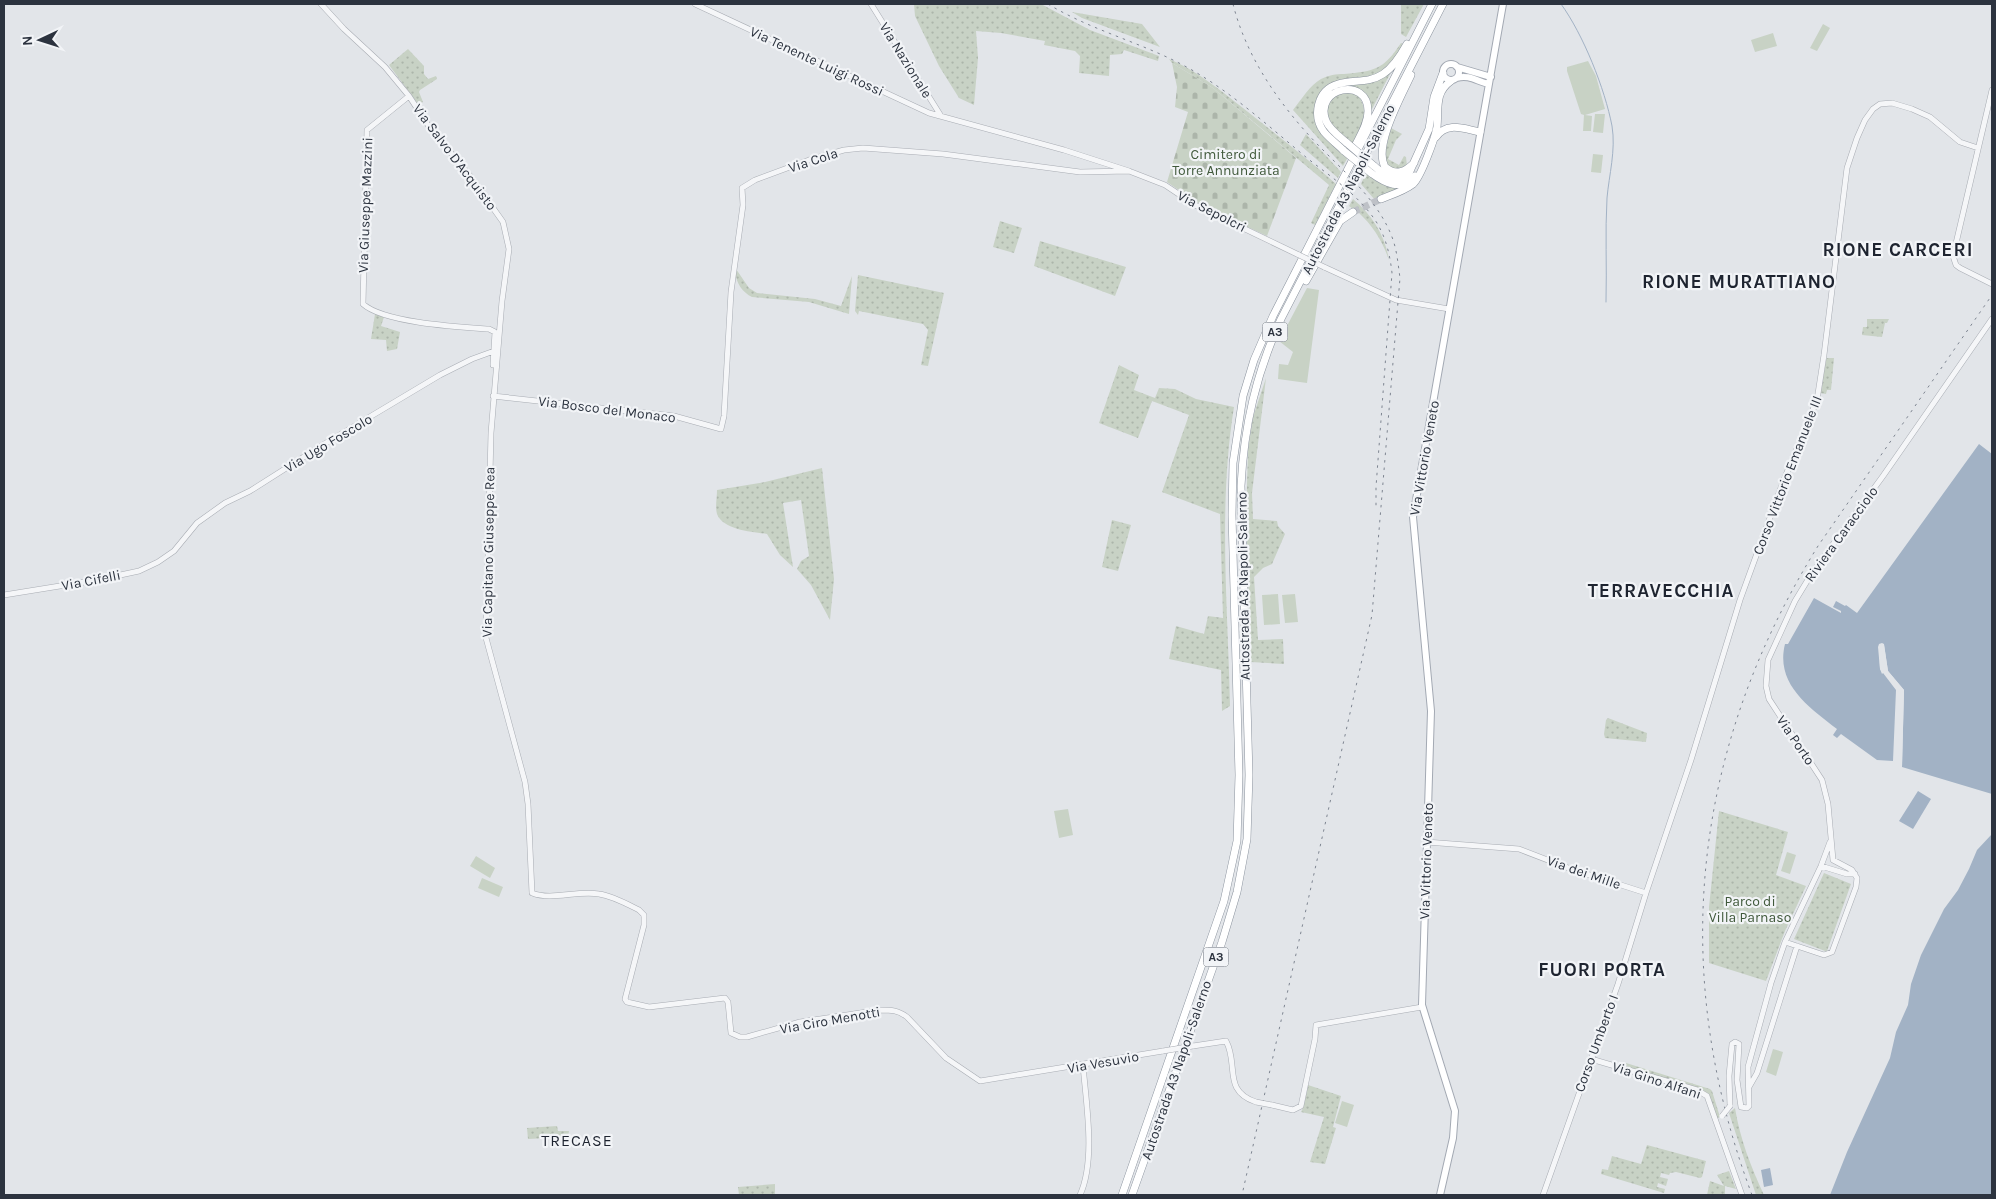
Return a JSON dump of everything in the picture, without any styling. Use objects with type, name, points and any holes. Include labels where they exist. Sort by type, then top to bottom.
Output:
[{"type":"highway","points":[[1426,158],[1416,175],[1402,184],[1387,184],[1346,147],[1326,134],[1319,120],[1318,107],[1322,95],[1327,89],[1338,84],[1368,80],[1383,74],[1396,61],[1428,4]]},
{"type":"highway","name":"Autostrada A3 Napoli-Salerno","points":[[1122,1195],[1207,956],[1230,879],[1237,841],[1239,815],[1232,487],[1239,416],[1254,360],[1265,332],[1432,4]]},
{"type":"highway","name":"Autostrada A3 Napoli-Salerno","points":[[1132,1195],[1222,942],[1237,892],[1245,849],[1248,822],[1247,708],[1241,478],[1245,439],[1257,381],[1288,306],[1443,4]]},
{"type":"highway","points":[[1414,162],[1402,172],[1390,171],[1383,164],[1382,151],[1396,108],[1425,38]]},
{"type":"highway","points":[[1372,170],[1397,179],[1407,175],[1428,129],[1434,97],[1443,72]]},
{"type":"highway","points":[[1381,199],[1414,183],[1420,175],[1437,128],[1439,96],[1443,88],[1454,80]]},
{"type":"highway","points":[[1344,178],[1351,154],[1368,113],[1364,97],[1357,91],[1343,90],[1333,94],[1327,100],[1325,115],[1329,126],[1346,147]]},
{"type":"highway","points":[[1432,143],[1441,130],[1450,126],[1480,132]]},
{"type":"highway","points":[[1288,306],[1313,270],[1340,221],[1353,212]]},
{"type":"main road","name":"Via Vittorio Veneto","points":[[1440,1195],[1453,1138],[1454,1106],[1422,1008],[1430,706],[1412,517],[1503,4]]},
{"type":"main road","points":[[1452,64],[1490,80],[1478,81],[1467,76],[1454,80],[1446,79],[1443,72],[1447,65],[1452,64]]},
{"type":"main road","points":[[1454,80],[1460,72],[1457,66]]},
{"type":"street","name":"Via Salvo D'Acquisto","points":[[321,4],[344,29],[385,66],[409,96],[430,128],[472,177],[503,222],[509,249],[493,396]]},
{"type":"street","name":"Via Tenente Luigi Rossi","points":[[694,4],[929,113],[941,116]]},
{"type":"street","name":"Via Nazionale","points":[[871,4],[941,116]]},
{"type":"street","points":[[1991,93],[1954,250],[1954,261],[1960,268],[1992,284]]},
{"type":"street","name":"Via Giuseppe Mazzini","points":[[409,96],[368,130],[363,304],[387,316],[441,326],[489,329],[495,332],[494,351]]},
{"type":"street","name":"Corso Vittorio Emanuele III","points":[[1675,805],[1740,600],[1773,508],[1817,400],[1847,168],[1861,129],[1873,109],[1880,104],[1892,103],[1912,109],[1930,118],[1960,142],[1978,148]]},
{"type":"street","name":"Via Sepolcri","points":[[941,116],[1064,150],[1129,171],[1165,185],[1195,205],[1396,300],[1449,309]]},
{"type":"street","name":"Via Cola","points":[[721,429],[724,416],[731,292],[744,205],[742,188],[755,180],[809,160],[844,150],[863,148],[943,154],[1080,172],[1129,171]]},
{"type":"street","name":"Riviera Caracciolo","points":[[1767,692],[1766,672],[1770,654],[1802,589],[1992,319]]},
{"type":"street","points":[[493,396],[494,351]]},
{"type":"street","name":"Via Ugo Foscolo","points":[[174,551],[197,523],[224,503],[250,491],[440,375],[472,359],[494,351]]},
{"type":"street","name":"Via Bosco del Monaco","points":[[493,396],[674,416],[721,429]]},
{"type":"street","name":"Via Capitano Giuseppe Rea","points":[[493,396],[488,496],[486,638],[525,782],[528,804],[532,892],[537,895],[598,893],[639,910],[644,915],[644,925],[625,999],[627,1002],[649,1007],[725,998],[728,1002],[731,1033]]},
{"type":"street","name":"Via Cifelli","points":[[4,595],[97,580],[139,570],[158,562],[174,551]]},
{"type":"street","name":"Via Porto","points":[[1767,692],[1777,713],[1818,773],[1824,788],[1828,804],[1833,860],[1848,867],[1855,874]]},
{"type":"street","name":"Corso Umberto I","points":[[1543,1195],[1618,984],[1675,805]]},
{"type":"street","points":[[1715,1119],[1722,1116],[1730,1106],[1730,1070],[1732,1044],[1734,1042],[1739,1044],[1737,1080],[1741,1107],[1743,1109],[1749,1106],[1748,1067],[1761,1016],[1785,942],[1821,866],[1831,839]]},
{"type":"street","name":"Via dei Mille","points":[[1426,842],[1521,849],[1571,869],[1646,893]]},
{"type":"street","points":[[1785,942],[1824,955],[1832,952],[1857,882],[1855,874],[1846,874],[1821,866]]},
{"type":"street","points":[[1748,1088],[1757,1073],[1797,946]]},
{"type":"street","name":"Via Vesuvio","points":[[980,1081],[1226,1041],[1229,1048],[1233,1080],[1240,1093],[1256,1102],[1293,1110],[1300,1106],[1315,1039],[1316,1026],[1422,1008]]},
{"type":"street","name":"Via Ciro Menotti","points":[[731,1033],[740,1037],[747,1037],[800,1022],[880,1010],[900,1012],[946,1058],[980,1081]]},
{"type":"street","points":[[1763,1010],[1776,1013]]},
{"type":"street","points":[[1761,1016],[1774,1020]]},
{"type":"street","name":"Via Gino Alfani","points":[[1591,1059],[1704,1093],[1711,1103],[1742,1195]]},
{"type":"street","points":[[1080,1195],[1087,1167],[1088,1139],[1083,1065]]},
{"type":"green space","points":[[914,4],[1041,4],[1090,30],[1159,56],[1158,61],[1124,50],[1122,54],[1110,55],[1109,76],[1079,73],[1080,56],[1075,51],[1044,45],[1045,41],[1001,33],[976,31],[978,58],[974,105],[959,98],[939,66],[915,16]]},
{"type":"green space","points":[[1401,4],[1424,4],[1406,37],[1401,34]]},
{"type":"green space","points":[[1072,12],[1142,24],[1160,47],[1082,18]]},
{"type":"green space","points":[[1823,24],[1830,28],[1817,51],[1810,48]]},
{"type":"green space","points":[[1773,33],[1777,46],[1755,52],[1751,40]]},
{"type":"green space","points":[[1401,43],[1403,44],[1396,55],[1382,70],[1366,77],[1333,83],[1315,117],[1348,157],[1343,166],[1293,110],[1309,89],[1321,79],[1332,75],[1371,70],[1389,59]]},
{"type":"green space","points":[[408,49],[424,66],[424,74],[428,79],[436,76],[437,79],[420,90],[423,102],[418,104],[389,65]]},
{"type":"green space","points":[[1169,59],[1217,87],[1336,184],[1315,225],[1311,223],[1329,185],[1213,88],[1172,63]]},
{"type":"green space","points":[[1588,61],[1596,76],[1605,109],[1585,115],[1592,116],[1591,131],[1583,131],[1584,115],[1581,114],[1567,67]]},
{"type":"green space","name":"Cimitero di Torre Annunziata","points":[[1172,63],[1213,88],[1296,158],[1267,236],[1196,202],[1167,182],[1188,112],[1175,107],[1177,87]]},
{"type":"green space","points":[[1392,70],[1371,111],[1368,99],[1338,88],[1322,115],[1351,150],[1350,152],[1335,140],[1322,123],[1320,111],[1328,92],[1341,85],[1370,83]]},
{"type":"green space","points":[[1345,91],[1357,94],[1361,100],[1364,113],[1353,145],[1339,132],[1328,117],[1328,103]]},
{"type":"green space","points":[[1595,114],[1605,114],[1603,133],[1593,132]]},
{"type":"green space","points":[[1391,128],[1402,134],[1396,140],[1388,159],[1399,165],[1404,156],[1406,157],[1407,166],[1398,171],[1387,165],[1384,155]]},
{"type":"green space","points":[[1306,134],[1341,172],[1338,178],[1300,145]]},
{"type":"green space","points":[[1593,154],[1603,155],[1601,173],[1591,172]]},
{"type":"green space","points":[[1366,173],[1386,186],[1400,188],[1375,200],[1361,184]]},
{"type":"green space","points":[[1353,199],[1377,226],[1389,260],[1373,228],[1358,212],[1355,214],[1349,206]]},
{"type":"green space","points":[[1000,221],[1022,228],[1014,253],[993,247]]},
{"type":"green space","points":[[1040,241],[1126,267],[1115,296],[1034,266]]},
{"type":"green space","points":[[736,269],[749,288],[757,293],[815,299],[841,306],[852,276],[849,314],[809,302],[752,297],[740,286],[736,278]]},
{"type":"green space","points":[[858,275],[944,293],[928,366],[921,365],[928,330],[923,324],[859,311],[858,315],[855,311]]},
{"type":"green space","points":[[1307,288],[1319,290],[1307,383],[1278,379],[1279,364],[1288,365],[1293,352],[1279,341]]},
{"type":"green space","points":[[375,314],[384,317],[381,326],[400,332],[397,349],[387,351],[386,340],[371,339]]},
{"type":"green space","points":[[1867,319],[1889,319],[1885,323],[1882,337],[1862,335],[1863,327],[1867,327]]},
{"type":"green space","points":[[1827,358],[1834,358],[1831,390],[1827,390],[1826,394],[1820,393]]},
{"type":"green space","points":[[1119,365],[1139,375],[1134,390],[1155,398],[1159,388],[1175,389],[1196,399],[1234,407],[1229,444],[1225,519],[1230,706],[1222,711],[1221,670],[1169,659],[1176,626],[1204,634],[1208,616],[1223,618],[1220,514],[1162,492],[1189,415],[1152,401],[1138,438],[1099,423]]},
{"type":"green space","points":[[1266,378],[1252,493],[1253,519],[1277,521],[1278,526],[1285,534],[1272,564],[1263,568],[1254,577],[1258,640],[1283,639],[1284,664],[1251,662],[1246,519],[1248,450],[1253,417]]},
{"type":"green space","points":[[822,468],[834,579],[830,620],[811,585],[797,569],[801,561],[809,556],[801,500],[783,503],[793,567],[780,555],[767,534],[747,531],[725,524],[717,514],[716,508],[717,490],[765,482]]},
{"type":"green space","points":[[1112,520],[1131,525],[1118,571],[1102,567]]},
{"type":"green space","points":[[1278,594],[1280,624],[1264,625],[1262,595]]},
{"type":"green space","points":[[1295,594],[1298,622],[1285,623],[1282,595]]},
{"type":"green space","points":[[1608,718],[1647,733],[1646,742],[1605,738],[1606,720]]},
{"type":"green space","points":[[1068,809],[1073,835],[1059,838],[1054,811]]},
{"type":"green space","name":"Parco di Villa Parnaso","points":[[1719,811],[1788,832],[1776,875],[1806,886],[1785,931],[1766,981],[1709,963],[1709,907]]},
{"type":"green space","points":[[1787,852],[1796,855],[1790,874],[1781,871]]},
{"type":"green space","points":[[476,856],[495,868],[490,878],[470,866]]},
{"type":"green space","points":[[1824,873],[1851,884],[1827,951],[1794,939]]},
{"type":"green space","points":[[482,878],[503,887],[499,897],[478,888]]},
{"type":"green space","points":[[1773,1049],[1783,1052],[1776,1076],[1766,1072]]},
{"type":"green space","points":[[1626,1063],[1710,1089],[1720,1117],[1715,1119],[1708,1096],[1624,1069]]},
{"type":"green space","points":[[1308,1085],[1341,1096],[1333,1127],[1336,1128],[1325,1164],[1310,1162],[1324,1117],[1301,1112]]},
{"type":"green space","points":[[1342,1101],[1354,1105],[1347,1127],[1335,1123]]},
{"type":"green space","points":[[1735,1108],[1746,1153],[1764,1195],[1756,1195],[1729,1113]]},
{"type":"green space","points":[[557,1126],[558,1131],[569,1131],[568,1137],[528,1139],[527,1128]]},
{"type":"green space","points":[[1647,1145],[1706,1161],[1702,1177],[1676,1172],[1669,1175],[1661,1173],[1660,1177],[1668,1179],[1666,1186],[1658,1183],[1657,1187],[1665,1189],[1664,1193],[1601,1174],[1602,1169],[1608,1170],[1612,1156],[1641,1164]]},
{"type":"green space","points":[[1729,1171],[1736,1189],[1725,1186],[1725,1195],[1707,1195],[1710,1181],[1724,1186],[1717,1175]]},
{"type":"green space","points":[[775,1184],[775,1195],[739,1195],[738,1187]]},
{"type":"water","points":[[1979,444],[1992,454],[1992,794],[1902,767],[1904,690],[1888,671],[1884,645],[1879,644],[1880,669],[1896,690],[1893,761],[1877,760],[1841,734],[1837,738],[1833,735],[1837,729],[1806,703],[1790,683],[1785,671],[1783,658],[1785,644],[1788,644],[1814,598],[1841,613],[1841,611],[1833,607],[1836,601],[1857,613]]},
{"type":"water","points":[[1918,791],[1931,799],[1913,829],[1899,821]]},
{"type":"water","points":[[1992,834],[1992,1195],[1830,1195],[1847,1152],[1890,1058],[1896,1032],[1908,1005],[1911,984],[1921,955],[1944,909],[1958,890],[1977,850]]},
{"type":"water","points":[[1770,1168],[1773,1185],[1764,1187],[1761,1170]]},
{"type":"pier","points":[[1882,643],[1884,644],[1888,671],[1904,690],[1902,767],[1899,767],[1898,758],[1901,690],[1886,672],[1881,646],[1884,672],[1882,674],[1878,647]]},
{"type":"waterway","points":[[1561,4],[1592,62],[1599,79],[1612,126],[1613,153],[1606,211],[1606,302]]},
{"type":"tunnel","points":[[1353,212],[1381,199]]},
{"type":"railway","points":[[1048,4],[1080,21],[1163,55],[1213,83],[1246,107],[1345,188],[1362,204],[1377,223],[1387,247],[1392,273],[1376,507]]},
{"type":"railway","points":[[1233,4],[1238,22],[1253,56],[1282,103],[1317,144],[1354,181],[1385,222],[1395,247],[1400,278],[1372,615],[1242,1195]]},
{"type":"railway","points":[[1752,1195],[1726,1111],[1709,1028],[1703,945],[1706,863],[1720,781],[1743,702],[1776,623],[1818,546],[1992,295]]},
{"type":"district","name":"RIONE CARCERI","points":[[1898,249]]},
{"type":"district","name":"RIONE MURATTIANO","points":[[1739,281]]},
{"type":"district","name":"TERRAVECCHIA","points":[[1661,590]]},
{"type":"district","name":"FUORI PORTA","points":[[1602,969]]},
{"type":"district","name":"TRECASE","points":[[577,1140]]}]
